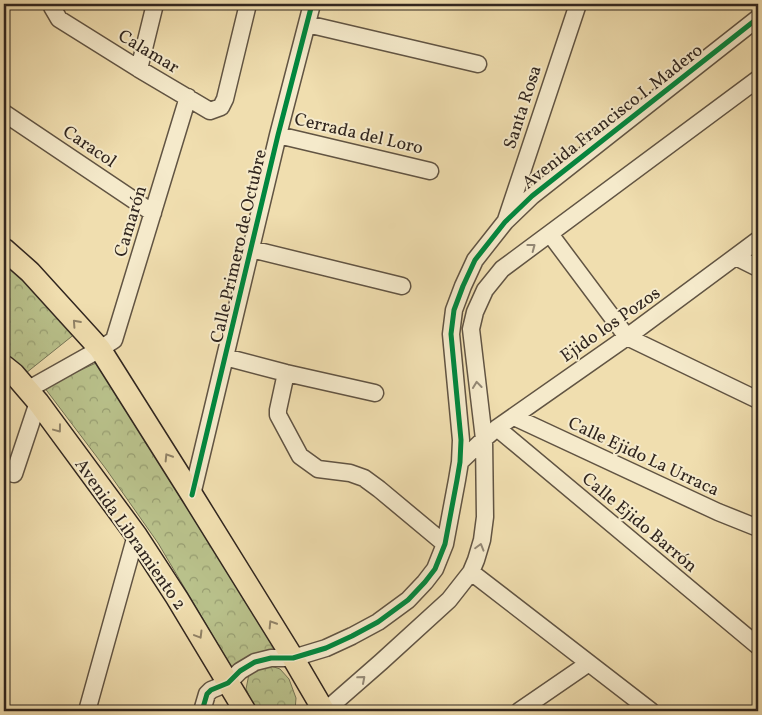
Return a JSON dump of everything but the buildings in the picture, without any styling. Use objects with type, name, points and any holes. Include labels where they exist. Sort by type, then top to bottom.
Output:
[{"type":"main road","points":[[4,250],[30,272],[100,349],[192,494],[325,711]]},
{"type":"main road","name":"Avenida Libramiento 2","points":[[4,366],[14,374],[33,396],[136,535],[177,598],[245,711]]},
{"type":"street","points":[[139,69],[155,4]]},
{"type":"street","name":"Calamar","points":[[52,5],[59,20],[210,111],[221,107],[225,100],[248,4]]},
{"type":"street","name":"Calle Primero de Octubre","points":[[192,494],[278,135],[312,4]]},
{"type":"street","name":"Santa Rosa","points":[[505,222],[578,4]]},
{"type":"street","name":"Avenida Francisco I. Madero","points":[[292,658],[326,648],[378,622],[408,600],[435,569],[445,544],[460,462],[460,440],[451,334],[454,310],[475,260],[505,222],[532,196],[758,18]]},
{"type":"street","points":[[307,24],[478,64]]},
{"type":"street","points":[[325,711],[429,620],[449,600],[470,572],[476,560],[482,540],[485,518],[484,439],[471,329],[475,312],[485,290],[502,269],[758,79]]},
{"type":"street","name":"Camarón","points":[[100,349],[114,340],[188,97]]},
{"type":"street","name":"Caracol","points":[[4,113],[153,213]]},
{"type":"street","name":"Cerrada del Loro","points":[[278,135],[430,171]]},
{"type":"street","points":[[550,234],[626,337],[758,400]]},
{"type":"street","name":"Ejido los Pozos","points":[[460,462],[497,428],[626,337],[758,240]]},
{"type":"street","points":[[251,249],[402,286]]},
{"type":"street","points":[[736,257],[758,268]]},
{"type":"street","points":[[9,473],[33,396],[100,349]]},
{"type":"street","points":[[225,358],[375,394]]},
{"type":"street","points":[[286,373],[278,415],[300,456],[318,469],[350,473],[364,478],[445,544]]},
{"type":"street","name":"Calle Ejido La Urraca","points":[[514,417],[718,512],[758,528]]},
{"type":"street","name":"Calle Ejido Barrón","points":[[497,428],[758,646]]},
{"type":"street","points":[[87,711],[136,535]]},
{"type":"street","points":[[470,572],[651,711]]},
{"type":"street","points":[[202,711],[206,694],[228,683],[240,670],[255,662],[271,658],[292,658]]},
{"type":"street","points":[[519,711],[589,663]]},
{"type":"green space","points":[[4,258],[76,333],[26,373],[4,351]]},
{"type":"green space","points":[[96,363],[156,439],[279,654],[232,668],[158,543],[106,469],[44,387]]},
{"type":"green space","points":[[268,665],[280,669],[289,679],[296,698],[295,711],[257,711],[255,709],[246,689],[249,674]]},
{"type":"cycle path","points":[[192,495],[278,135],[312,4]]},
{"type":"cycle path","points":[[202,711],[207,694],[211,690],[228,683],[240,671],[255,662],[271,658],[293,658],[326,648],[352,636],[378,622],[408,600],[425,582],[435,569],[445,544],[460,462],[461,440],[451,334],[454,310],[475,260],[505,222],[532,196],[758,18]]}]
